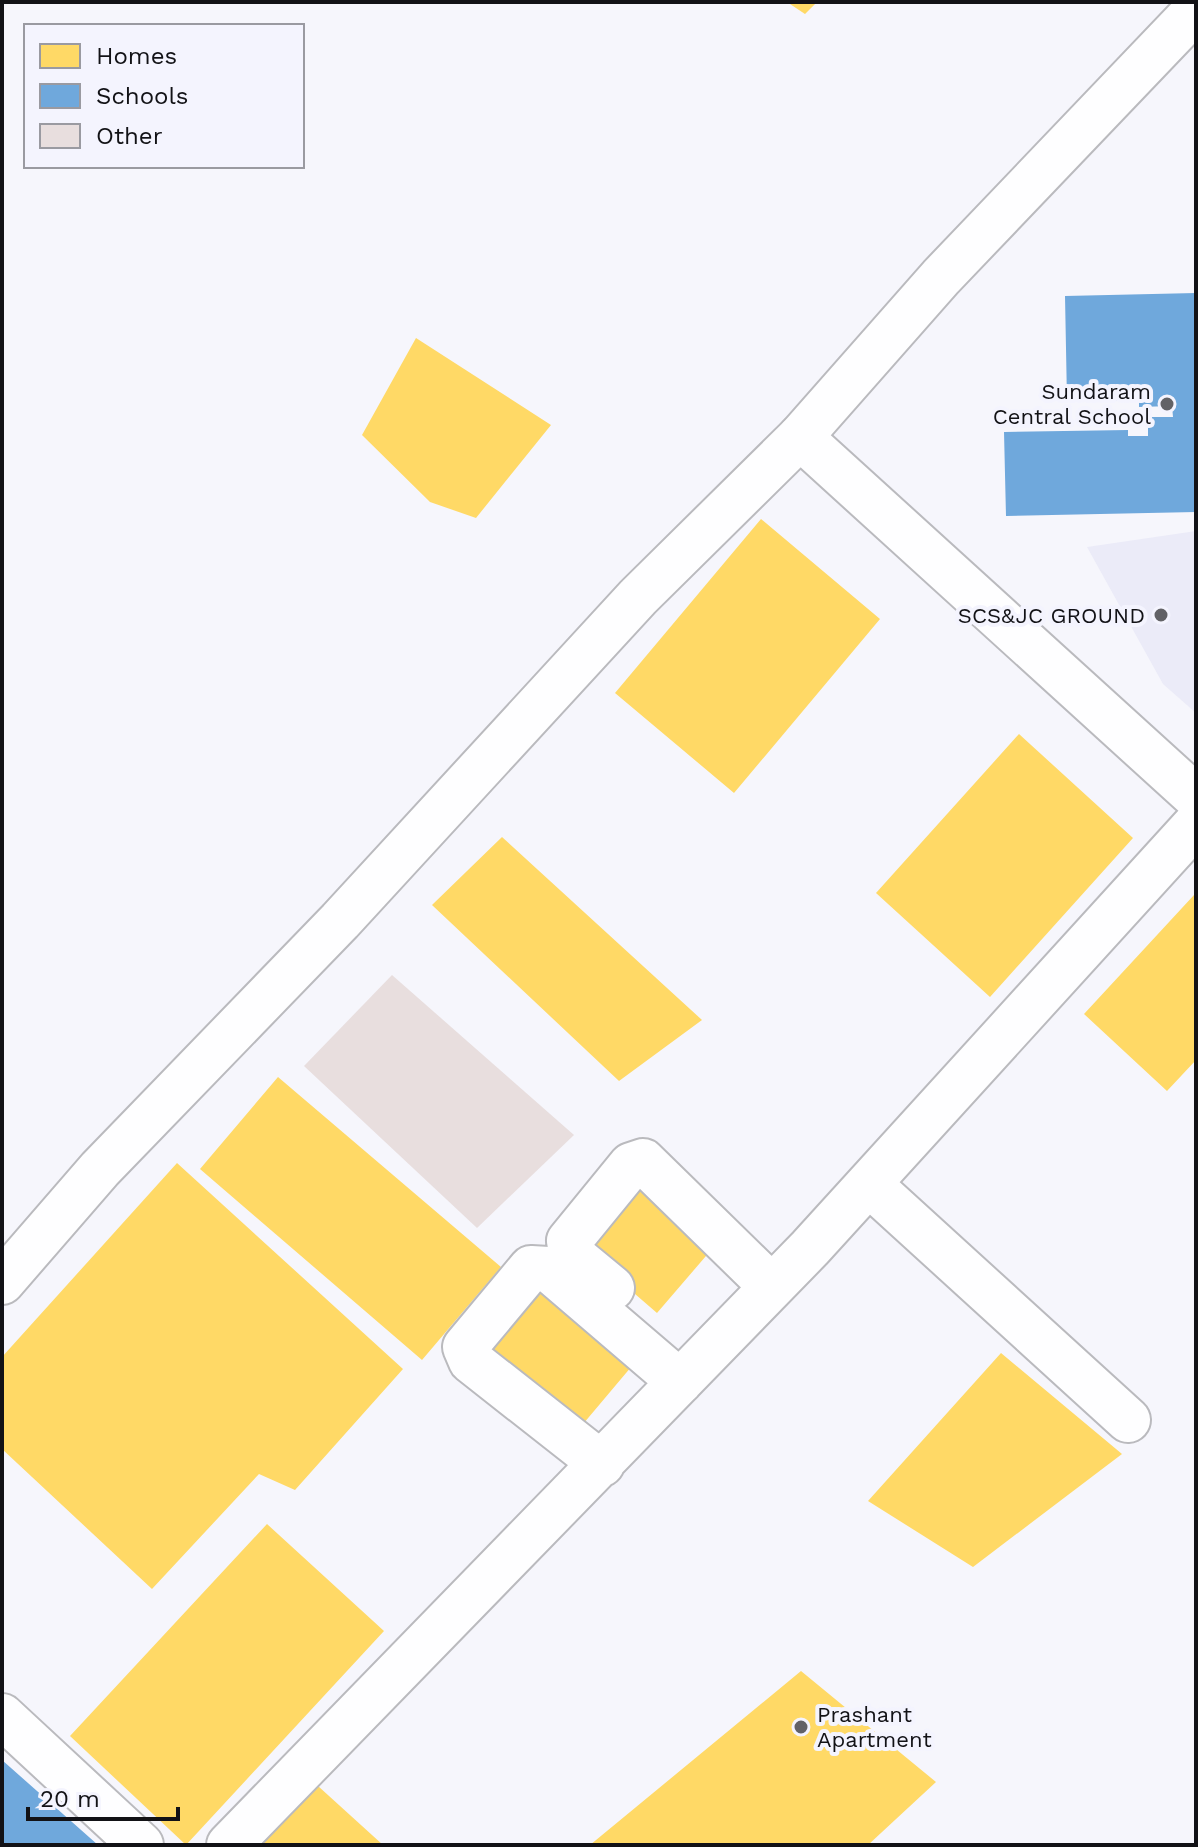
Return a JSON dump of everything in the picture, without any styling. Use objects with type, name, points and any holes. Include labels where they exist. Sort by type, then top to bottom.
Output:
[{"type":"street","points":[[2,1282],[100,1169],[340,921],[638,597],[800,437],[941,277],[1196,10]]},
{"type":"street","points":[[800,437],[1196,797]]},
{"type":"street","points":[[229,1845],[772,1287],[1196,824]]},
{"type":"street","points":[[689,1372],[572,1255],[569,1241],[631,1165],[643,1161],[772,1287]]},
{"type":"street","points":[[869,1184],[1128,1420]]},
{"type":"street","points":[[602,1464],[471,1361],[465,1347],[531,1268],[548,1269],[689,1372]]},
{"type":"street","points":[[2,1716],[141,1845]]},
{"type":"shaded area","name":"SCS&JC GROUND","points":[[1196,531],[1196,713],[1163,684],[1087,547]]},
{"type":"building: Homes","points":[[787,2],[817,2],[805,14]]},
{"type":"building: Homes","points":[[416,338],[551,425],[476,518],[430,502],[362,435]]},
{"type":"building: Homes","points":[[761,519],[880,619],[734,793],[615,693]]},
{"type":"building: Homes","points":[[1019,734],[1133,838],[990,997],[876,893]]},
{"type":"building: Homes","points":[[502,837],[702,1020],[619,1081],[432,905]]},
{"type":"building: Homes","points":[[1194,895],[1196,1060],[1167,1091],[1084,1014]]},
{"type":"building: Homes","points":[[278,1077],[501,1267],[422,1360],[200,1169]]},
{"type":"building: Homes","points":[[177,1163],[403,1369],[295,1490],[259,1474],[152,1589],[2,1449],[2,1357]]},
{"type":"building: Homes","points":[[640,1167],[718,1242],[657,1313],[576,1243]]},
{"type":"building: Homes","points":[[538,1276],[637,1360],[578,1430],[479,1350]]},
{"type":"building: Homes","points":[[1001,1353],[1122,1454],[973,1567],[868,1501]]},
{"type":"building: Homes","points":[[267,1524],[384,1631],[186,1845],[70,1736]]},
{"type":"building: Homes","name":"Prashant Apartment","points":[[801,1671],[936,1782],[868,1845],[590,1845]]},
{"type":"building: Homes","points":[[318,1786],[383,1845],[258,1845]]},
{"type":"building: Schools","name":"Sundaram Central School","points":[[1196,293],[1196,512],[1006,516],[1004,432],[1128,430],[1128,436],[1148,436],[1148,417],[1173,417],[1172,406],[1139,407],[1139,400],[1067,401],[1065,296]]},
{"type":"building: Schools","points":[[2,1760],[98,1845],[2,1845]]},
{"type":"building: Other","points":[[392,975],[574,1135],[477,1228],[304,1066]]},
{"type":"place","name":"Sundaram Central School","points":[[1167,404]]},
{"type":"place","name":"SCS&JC GROUND","points":[[1161,615]]},
{"type":"place","name":"Prashant Apartment","points":[[801,1727]]}]
